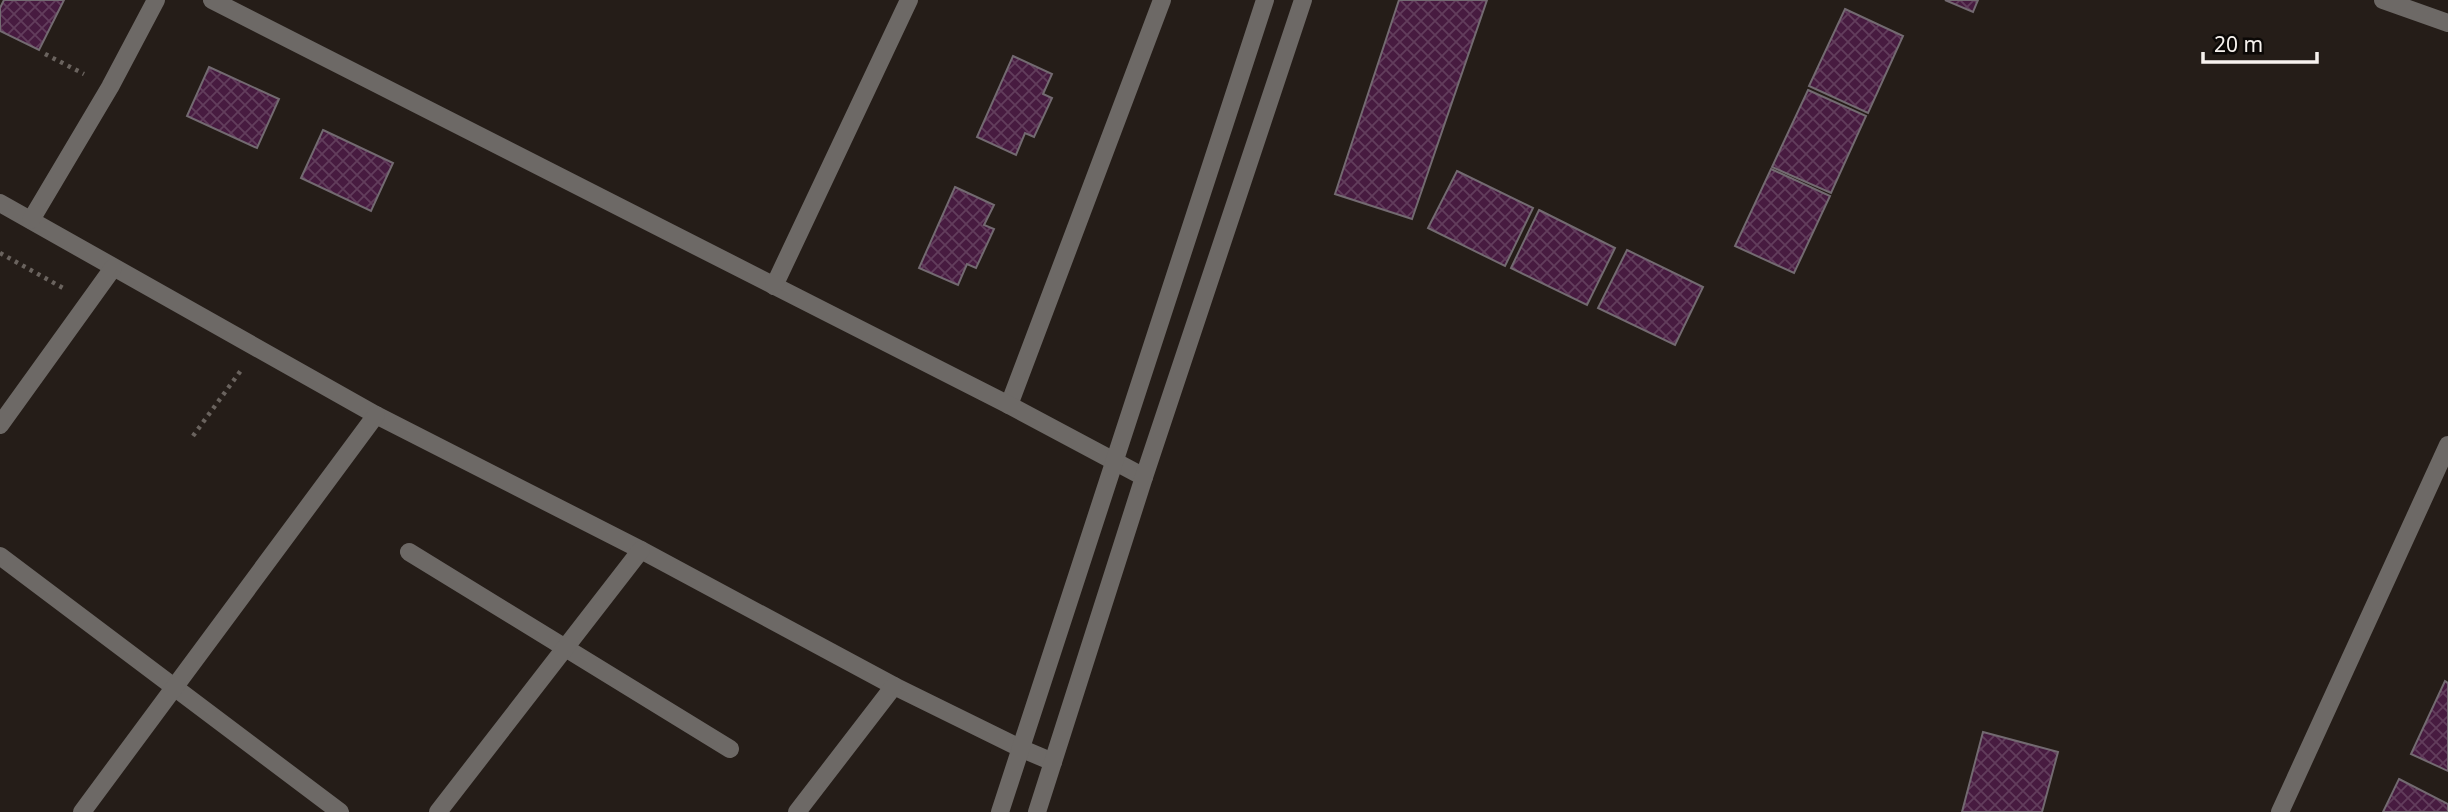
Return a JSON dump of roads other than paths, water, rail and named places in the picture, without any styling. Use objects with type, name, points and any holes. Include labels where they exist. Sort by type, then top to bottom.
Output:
[{"type":"street","points":[[32,220],[110,88],[156,0]]},
{"type":"street","points":[[212,0],[1009,405],[1144,477]]},
{"type":"street","points":[[774,286],[909,0]]},
{"type":"street","points":[[1009,405],[1162,0]]},
{"type":"street","points":[[1000,812],[1265,0]]},
{"type":"street","points":[[1037,812],[1144,477],[1303,0]]},
{"type":"street","points":[[2383,0],[2448,23]]},
{"type":"street","points":[[0,203],[376,415],[641,550],[894,686],[1053,762]]},
{"type":"street","points":[[0,425],[113,268]]},
{"type":"street","points":[[82,812],[376,415]]},
{"type":"street","points":[[2280,812],[2448,445]]},
{"type":"street","points":[[438,812],[641,550]]},
{"type":"street","points":[[409,552],[730,749]]},
{"type":"street","points":[[0,556],[340,812]]},
{"type":"street","points":[[797,812],[894,686]]}]
